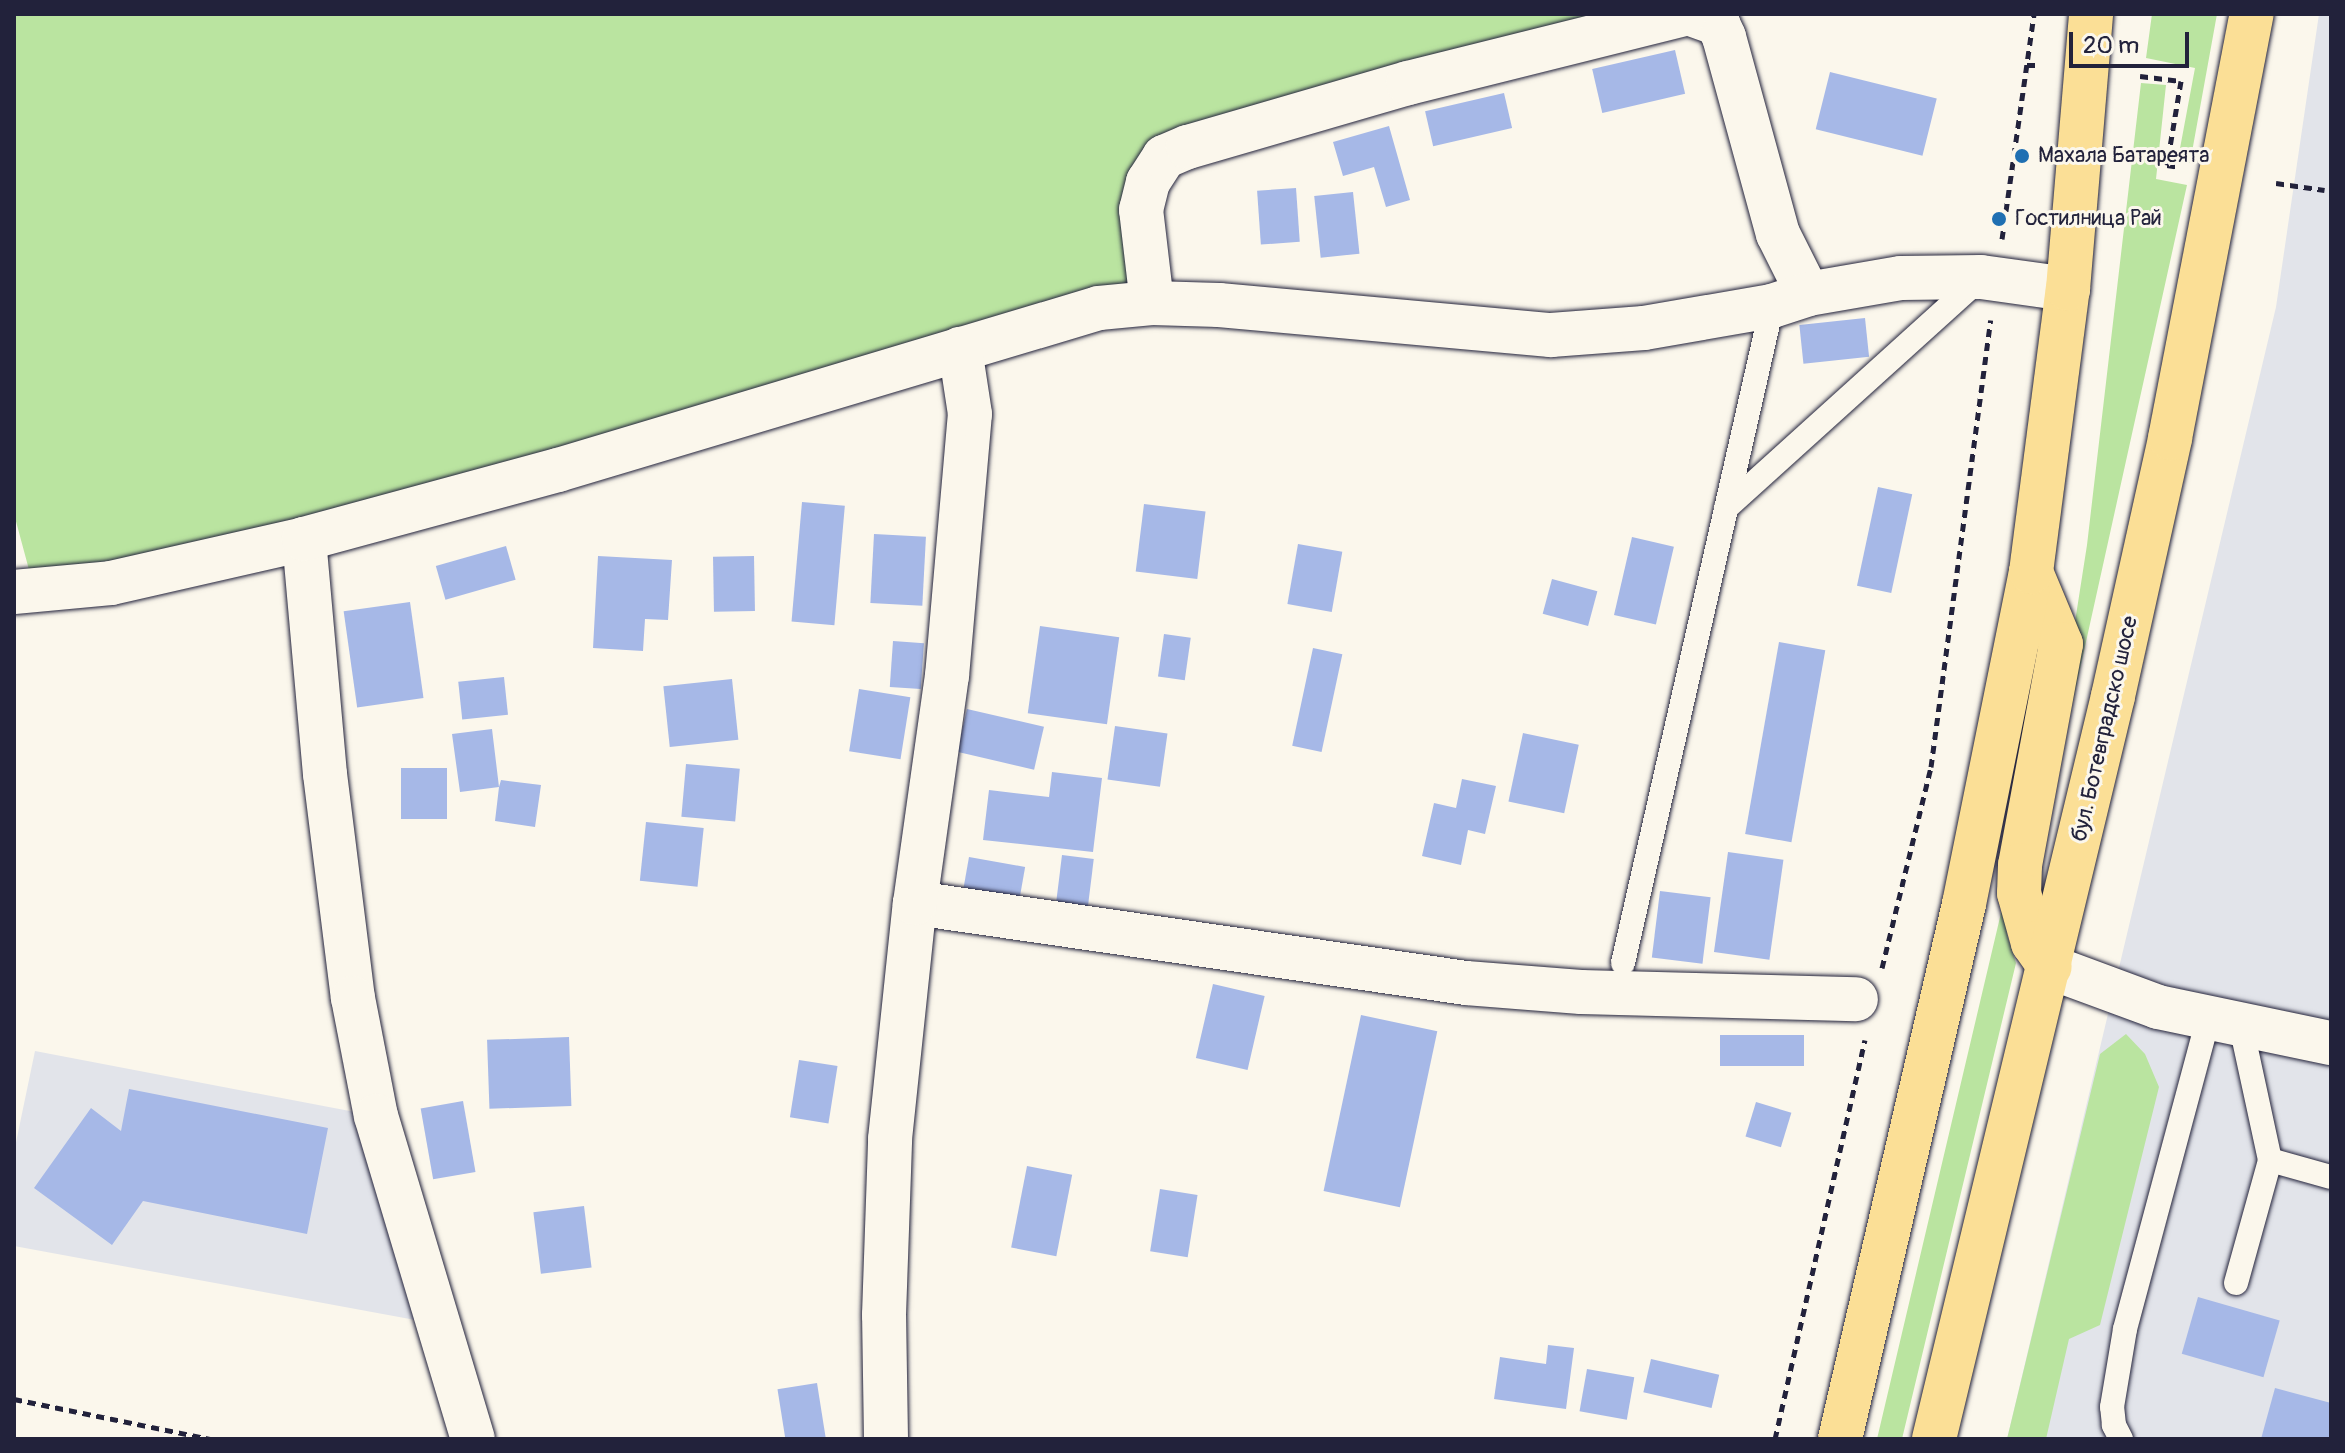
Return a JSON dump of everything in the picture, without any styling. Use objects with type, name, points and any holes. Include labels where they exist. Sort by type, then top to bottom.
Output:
[{"type":"main road","points":[[1840,1439],[1970,874],[2031,572],[2068,289],[2091,14]]},
{"type":"main road","name":"бул. Ботевградско шосе","points":[[1934,1439],[2050,967],[2170,438],[2252,14]]},
{"type":"main road","points":[[2031,572],[2061,644],[2020,865],[2019,893],[2029,932],[2050,967]]},
{"type":"street","points":[[1152,303],[1141,210],[1148,182],[1164,157],[1188,147],[1408,83],[1688,14],[1718,24],[1724,37],[1778,234],[1790,300]]},
{"type":"street","points":[[14,592],[111,583],[304,539],[558,470],[1099,308],[1152,303],[1219,305],[1551,335],[1644,328],[1901,278],[1989,279],[2068,289]]},
{"type":"street","points":[[886,1439],[884,1315],[890,1139],[915,903],[947,676],[969,428],[967,379],[960,349]]},
{"type":"street","points":[[304,539],[325,774],[353,998],[376,1116],[473,1439]]},
{"type":"street","points":[[915,903],[1466,983],[1581,992],[1869,1000]]},
{"type":"street","points":[[2050,967],[2158,1007],[2331,1043]]},
{"type":"lane","points":[[1726,508],[1989,279]]},
{"type":"lane","points":[[1623,963],[1726,508],[1790,300]]},
{"type":"lane","points":[[2224,1023],[2270,1160],[2236,1283]]},
{"type":"lane","points":[[2121,1439],[2114,1425],[2112,1407],[2125,1329],[2224,1023]]},
{"type":"lane","points":[[2270,1160],[2331,1177]]},
{"type":"path","points":[[1775,1439],[1869,1000],[1931,767],[1989,279],[2034,14]]},
{"type":"path","points":[[2027,65],[2040,65]]},
{"type":"path","points":[[2140,76],[2181,81],[2167,165],[2195,169]]},
{"type":"path","points":[[2276,183],[2325,190]]},
{"type":"path","points":[[14,1399],[210,1439]]},
{"type":"shaded area","points":[[2319,14],[2331,14],[2331,1439],[2007,1439],[2276,307]]},
{"type":"shaded area","points":[[35,1051],[376,1116],[437,1324],[14,1246],[14,1152]]},
{"type":"green space","points":[[14,14],[1685,14],[1165,157],[1152,303],[35,592],[14,514]]},
{"type":"green space","points":[[2152,14],[2217,14],[2190,163],[2178,159],[2195,68],[2146,58]]},
{"type":"green space","points":[[2141,83],[2166,85],[2156,179],[2187,185],[2038,859],[2087,545]]},
{"type":"green space","points":[[2005,896],[2007,935],[2016,963],[1902,1439],[1877,1439]]},
{"type":"green space","points":[[2126,1034],[2145,1054],[2159,1087],[2100,1325],[2069,1339],[2046,1439],[2007,1439],[2100,1054]]},
{"type":"building","points":[[1675,50],[1685,94],[1602,113],[1592,69]]},
{"type":"building","points":[[1830,72],[1937,99],[1922,156],[1816,129]]},
{"type":"building","points":[[1504,93],[1512,128],[1433,146],[1425,111]]},
{"type":"building","points":[[1389,126],[1410,200],[1386,207],[1374,167],[1343,176],[1333,142]]},
{"type":"building","points":[[1296,188],[1300,242],[1261,245],[1257,191]]},
{"type":"building","points":[[1353,192],[1359,254],[1321,258],[1314,196]]},
{"type":"building","points":[[1865,318],[1869,357],[1803,364],[1799,325]]},
{"type":"building","points":[[1878,487],[1912,494],[1891,593],[1857,586]]},
{"type":"building","points":[[802,502],[845,506],[834,625],[792,622]]},
{"type":"building","points":[[1144,504],[1206,512],[1197,579],[1136,571]]},
{"type":"building","points":[[874,534],[926,537],[922,606],[870,603]]},
{"type":"building","points":[[1632,537],[1674,547],[1656,625],[1614,615]]},
{"type":"building","points":[[1298,544],[1342,552],[1332,612],[1287,604]]},
{"type":"building","points":[[506,546],[516,580],[445,600],[436,566]]},
{"type":"building","points":[[598,556],[672,560],[668,620],[645,619],[643,651],[593,648]]},
{"type":"building","points":[[754,556],[755,611],[714,612],[713,557]]},
{"type":"building","points":[[1552,579],[1597,591],[1588,626],[1543,614]]},
{"type":"building","points":[[410,602],[423,698],[357,707],[344,611]]},
{"type":"building","points":[[1040,626],[1119,637],[1107,724],[1028,713]]},
{"type":"building","points":[[1164,634],[1191,638],[1185,680],[1158,677]]},
{"type":"building","points":[[893,641],[924,643],[921,689],[890,687]]},
{"type":"building","points":[[1779,642],[1825,650],[1791,842],[1745,834]]},
{"type":"building","points":[[1313,648],[1342,654],[1322,752],[1292,746]]},
{"type":"building","points":[[504,677],[508,715],[462,720],[458,682]]},
{"type":"building","points":[[732,679],[738,740],[670,747],[663,686]]},
{"type":"building","points":[[859,689],[910,697],[901,759],[849,751]]},
{"type":"building","points":[[967,709],[1044,727],[1034,770],[957,752]]},
{"type":"building","points":[[1115,726],[1167,733],[1160,787],[1107,779]]},
{"type":"building","points":[[492,729],[499,787],[460,792],[452,734]]},
{"type":"building","points":[[1523,733],[1579,745],[1564,813],[1508,801]]},
{"type":"building","points":[[686,764],[740,769],[735,822],[681,817]]},
{"type":"building","points":[[401,768],[447,768],[447,819],[401,819]]},
{"type":"building","points":[[1052,772],[1102,778],[1093,852],[983,840],[989,790],[1049,797]]},
{"type":"building","points":[[1462,779],[1496,786],[1485,834],[1468,830],[1461,865],[1422,856],[1434,803],[1456,808]]},
{"type":"building","points":[[501,780],[541,785],[535,827],[495,821]]},
{"type":"building","points":[[646,822],[704,828],[698,887],[640,881]]},
{"type":"building","points":[[1728,852],[1783,860],[1769,960],[1714,952]]},
{"type":"building","points":[[1062,855],[1094,859],[1086,919],[1055,916]]},
{"type":"building","points":[[969,857],[1025,867],[1017,911],[961,901]]},
{"type":"building","points":[[1660,891],[1711,897],[1702,964],[1652,958]]},
{"type":"building","points":[[1213,984],[1265,996],[1248,1070],[1196,1058]]},
{"type":"building","points":[[1361,1015],[1437,1031],[1400,1207],[1324,1191]]},
{"type":"building","points":[[1720,1035],[1804,1035],[1804,1066],[1720,1066]]},
{"type":"building","points":[[569,1037],[571,1106],[489,1109],[487,1040]]},
{"type":"building","points":[[799,1060],[838,1066],[828,1123],[790,1117]]},
{"type":"building","points":[[129,1089],[328,1128],[307,1234],[143,1201],[112,1245],[34,1188],[91,1108],[121,1131]]},
{"type":"building","points":[[463,1101],[476,1172],[433,1179],[421,1108]]},
{"type":"building","points":[[1756,1102],[1791,1113],[1781,1147],[1745,1136]]},
{"type":"building","points":[[1027,1166],[1072,1175],[1056,1256],[1011,1247]]},
{"type":"building","points":[[1160,1189],[1198,1195],[1188,1257],[1150,1251]]},
{"type":"building","points":[[584,1206],[592,1268],[541,1274],[533,1212]]},
{"type":"building","points":[[2198,1297],[2280,1320],[2263,1377],[2182,1354]]},
{"type":"building","points":[[1548,1345],[1574,1348],[1566,1409],[1494,1399],[1500,1357],[1546,1364]]},
{"type":"building","points":[[1651,1359],[1719,1375],[1712,1408],[1643,1392]]},
{"type":"building","points":[[1587,1369],[1634,1377],[1627,1420],[1580,1411]]},
{"type":"building","points":[[817,1383],[826,1439],[785,1439],[777,1389]]},
{"type":"building","points":[[2275,1388],[2331,1403],[2331,1439],[2261,1439]]},
{"type":"place","name":"Махала Батареята","points":[[2022,156]]},
{"type":"place","name":"Гостилница Рай","points":[[1999,219]]}]
